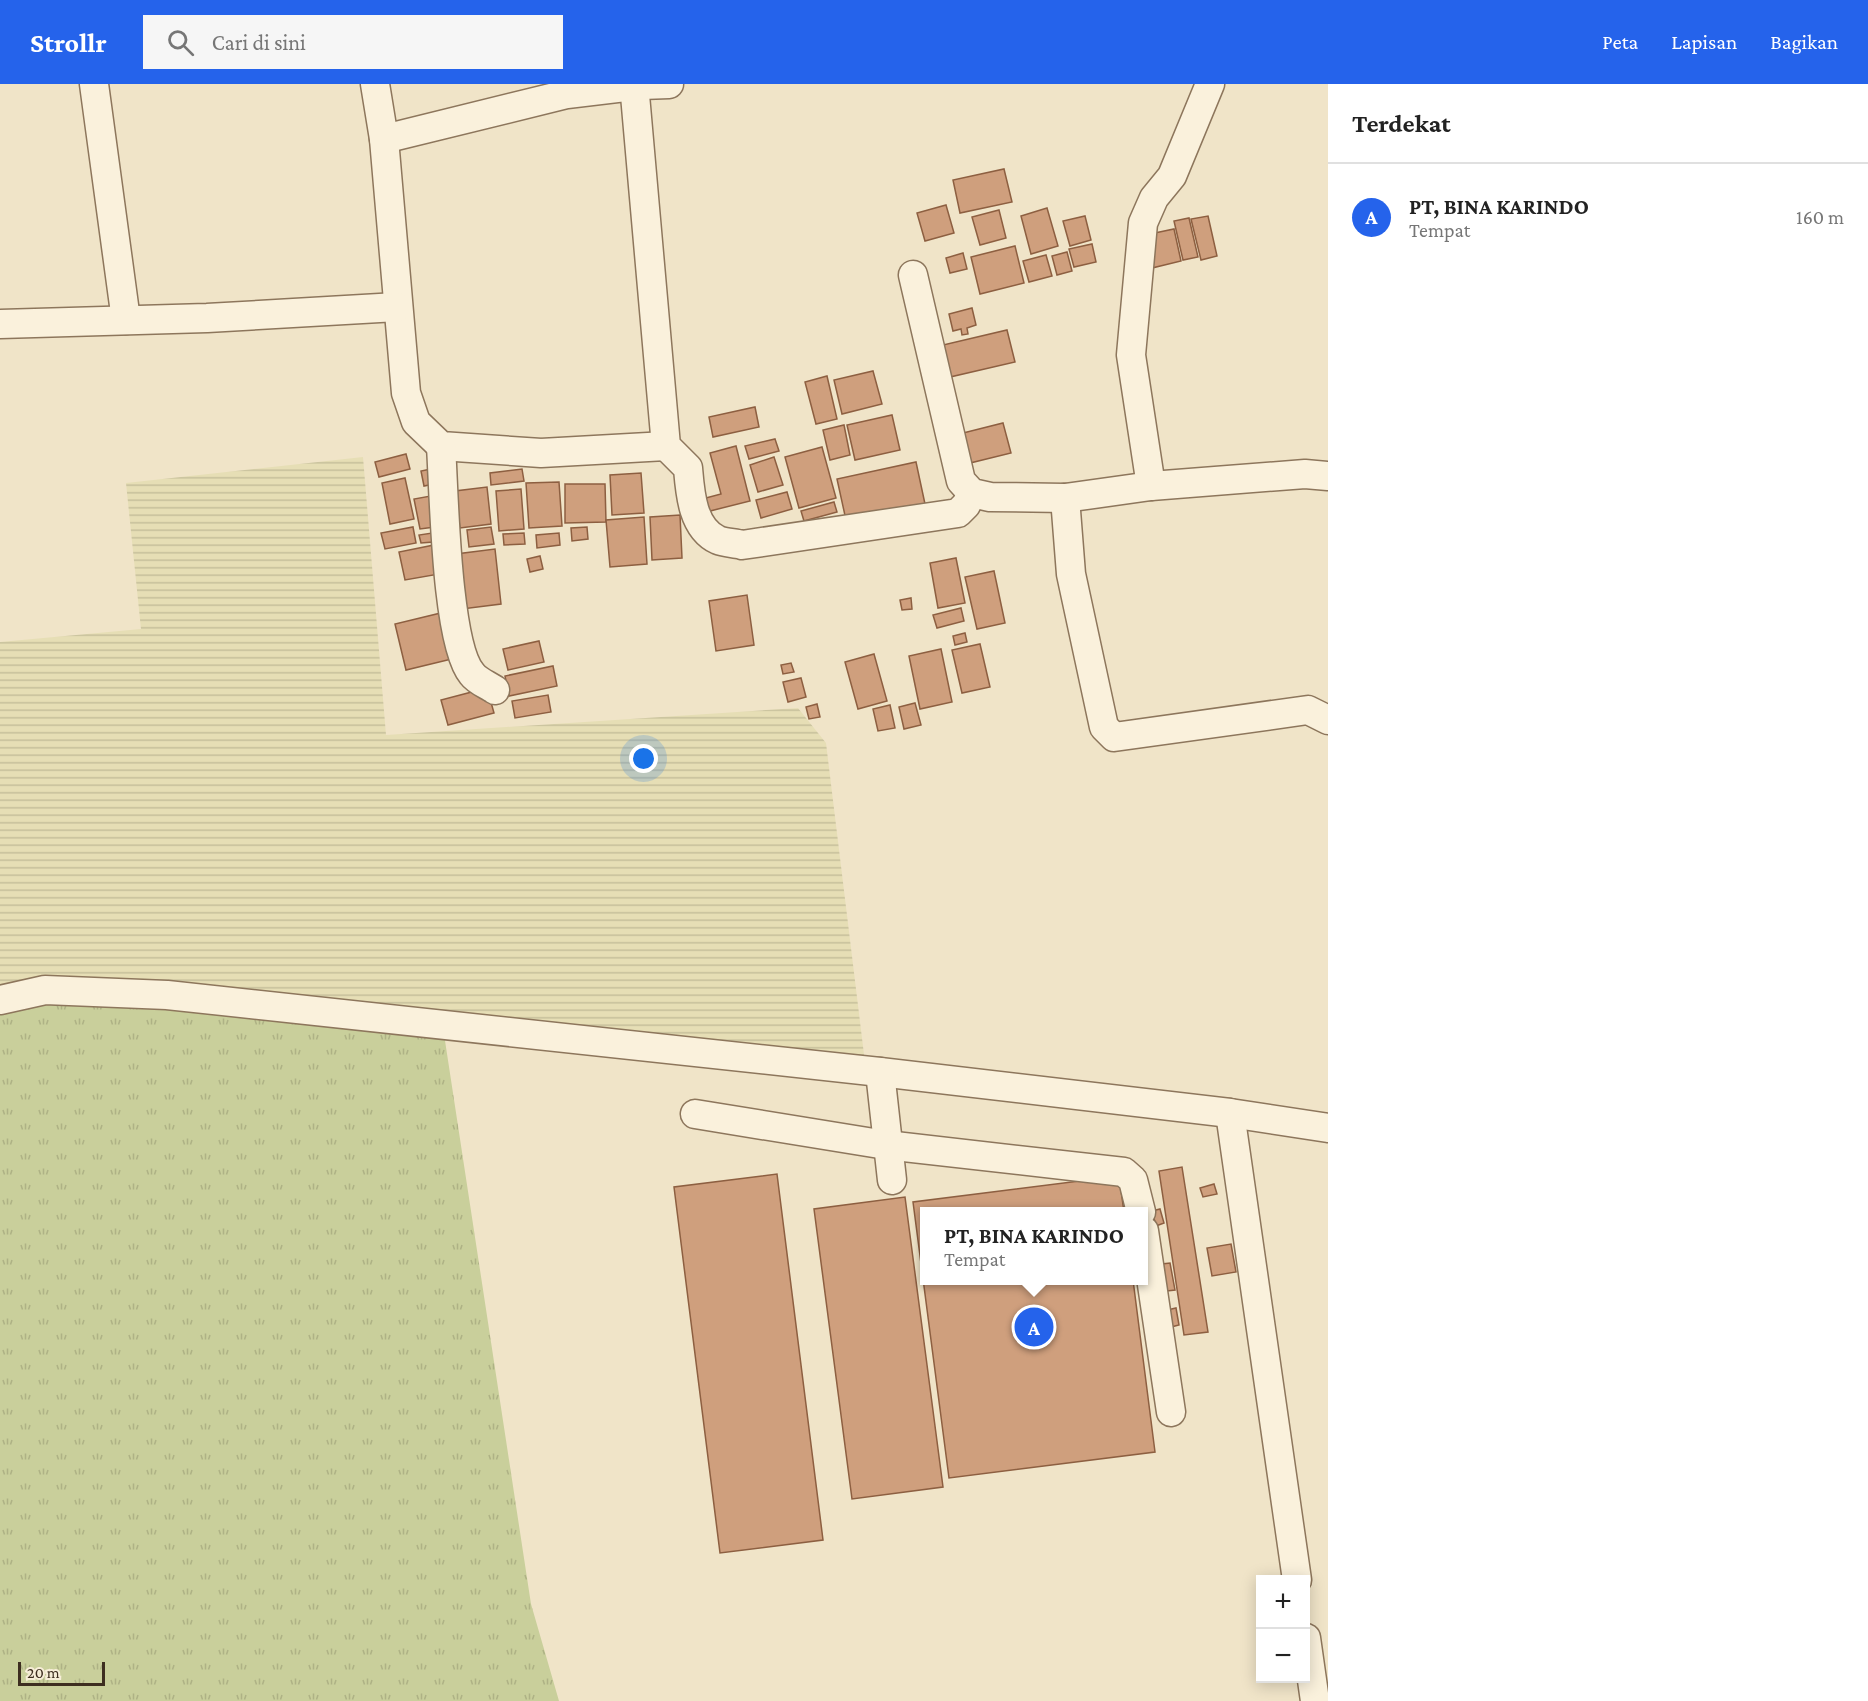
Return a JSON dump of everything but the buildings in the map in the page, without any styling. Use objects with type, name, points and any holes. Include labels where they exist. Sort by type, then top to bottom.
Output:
[{"type":"street","points":[[94,84],[126,320]]},
{"type":"street","points":[[375,84],[384,139],[406,393],[416,422],[441,446],[540,453],[666,446]]},
{"type":"street","points":[[384,139],[567,94],[669,84]]},
{"type":"street","points":[[1150,486],[1131,355],[1143,223],[1154,198],[1173,176],[1210,84]]},
{"type":"street","points":[[642,85],[635,96],[666,446],[688,468],[690,500],[699,521],[717,540],[742,545],[958,513],[966,505],[972,493]]},
{"type":"street","points":[[913,275],[961,481],[972,493],[990,497],[1065,498],[1150,486],[1305,474],[1328,476]]},
{"type":"street","points":[[0,324],[397,307]]},
{"type":"street","points":[[441,446],[451,596],[459,647],[472,674],[495,690]]},
{"type":"street","points":[[1065,498],[1071,574],[1104,728],[1114,737],[1263,714],[1308,710],[1328,720]]},
{"type":"street","points":[[0,1000],[45,990],[166,995],[880,1072],[1230,1113],[1328,1128]]},
{"type":"street","points":[[880,1072],[886,1145],[892,1180]]},
{"type":"street","points":[[1230,1113],[1296,1575]]},
{"type":"street","points":[[695,1114],[886,1145],[1124,1172],[1133,1180],[1139,1207]]},
{"type":"street","points":[[1148,1263],[1171,1412]]},
{"type":"street","points":[[1310,1673],[1314,1701]]},
{"type":"shaded area","points":[[363,457],[386,735],[798,708],[826,743],[866,1071],[442,1021],[0,1009],[0,642],[141,629],[126,483]]},
{"type":"green space","points":[[100,989],[442,1021],[531,1604],[559,1701],[0,1701],[0,1009]]},
{"type":"place","name":"PT, BINA KARINDO","points":[[1034,1327]]}]
